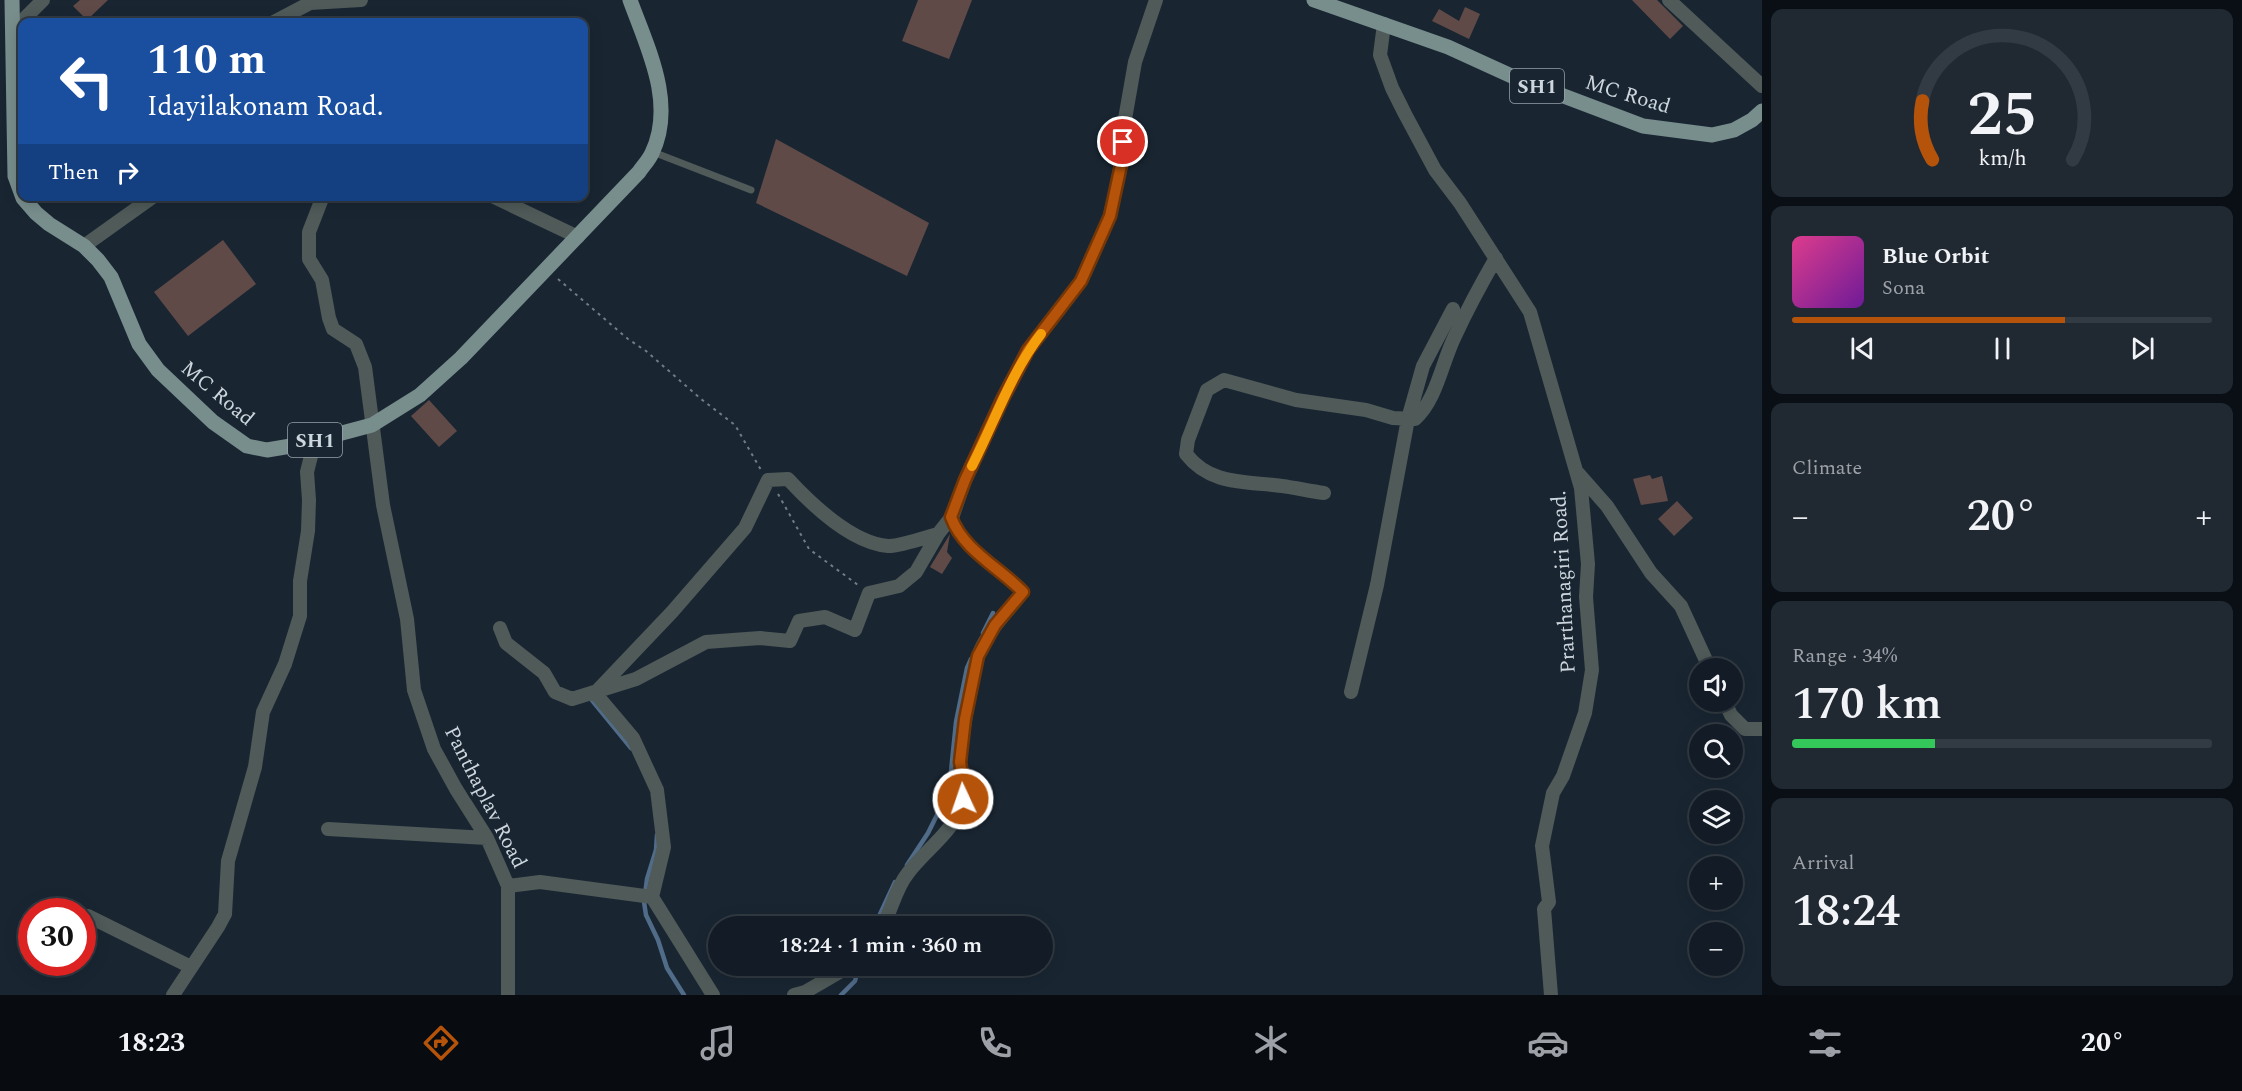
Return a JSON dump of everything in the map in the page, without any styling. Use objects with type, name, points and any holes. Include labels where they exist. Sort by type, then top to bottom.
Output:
[{"type":"main road","name":"MC Road","points":[[12,0],[15,176],[18,184]]},
{"type":"main road","name":"MC Road","points":[[26,201],[49,224],[84,246],[98,260],[111,277],[139,344],[158,370],[213,422],[248,446],[267,450],[372,425],[420,395],[461,358],[639,172],[653,152],[662,105],[659,85],[630,0]]},
{"type":"main road","name":"MC Road","points":[[1314,0],[1448,47],[1516,78],[1643,126],[1712,135],[1734,130],[1752,120],[1762,111]]},
{"type":"street","points":[[25,18],[43,0]]},
{"type":"street","points":[[282,18],[310,3],[361,0]]},
{"type":"street","points":[[500,628],[506,643],[544,673],[555,692],[572,699],[636,679],[706,642],[760,638],[790,641],[798,621],[825,617],[855,630],[869,593],[899,586],[916,572],[938,534],[951,517],[965,480],[1028,350],[1081,281],[1110,216],[1121,165],[1125,118],[1136,63],[1156,0]]},
{"type":"street","points":[[1669,0],[1762,86]]},
{"type":"street","name":"Prarthanagiri Road.","points":[[1383,24],[1380,55],[1392,88],[1435,171],[1460,203],[1530,312],[1581,488],[1587,564],[1586,597],[1593,670],[1577,737],[1563,776],[1553,793],[1542,846],[1549,902],[1544,909],[1551,995]]},
{"type":"street","points":[[13,30],[18,25]]},
{"type":"street","points":[[84,246],[147,201]]},
{"type":"street","name":"Panthaplav Road","points":[[321,201],[309,232],[309,259],[322,280],[333,329],[356,344],[365,367],[383,505],[407,619],[414,690],[434,749],[487,838],[508,886],[540,882],[652,897]]},
{"type":"street","points":[[502,201],[578,237]]},
{"type":"street","points":[[1324,493],[1242,482],[1210,475],[1193,464],[1186,454],[1187,447],[1207,390],[1224,380],[1296,400],[1366,410],[1394,418],[1415,419],[1421,413],[1454,338],[1496,258]]},
{"type":"street","points":[[1351,692],[1377,585],[1408,419],[1423,366],[1453,309]]},
{"type":"street","points":[[173,995],[225,914],[228,861],[255,767],[263,712],[285,664],[300,616],[300,581],[308,531],[307,472],[315,440]]},
{"type":"street","points":[[1576,471],[1607,506],[1651,573],[1681,606],[1705,658]]},
{"type":"street","points":[[595,693],[672,612],[746,528],[768,480],[788,479],[805,497],[861,538],[889,546],[938,534]]},
{"type":"street","points":[[889,916],[907,874],[945,833],[959,811],[963,799],[960,762],[965,719],[978,656],[995,625],[1023,592],[996,570],[956,531],[951,517]]},
{"type":"street","points":[[595,693],[633,738],[657,790],[664,847],[652,897],[713,995]]},
{"type":"street","points":[[1730,712],[1745,729],[1762,729]]},
{"type":"street","points":[[328,829],[487,838]]},
{"type":"street","points":[[508,886],[508,995]]},
{"type":"street","points":[[96,920],[191,968]]},
{"type":"street","points":[[794,995],[805,992],[833,976]]},
{"type":"lane","points":[[653,152],[751,190]]},
{"type":"path","points":[[546,269],[692,392],[735,425],[758,466],[783,500],[810,549],[869,593]]},
{"type":"building","points":[[80,0],[108,0],[89,18],[85,18],[73,6]]},
{"type":"building","points":[[918,0],[972,0],[949,59],[902,41]]},
{"type":"building","points":[[1632,0],[1657,0],[1683,26],[1670,39]]},
{"type":"building","points":[[1465,7],[1480,14],[1469,39],[1432,21],[1439,9],[1459,21]]},
{"type":"building","points":[[776,139],[929,223],[907,276],[756,203]]},
{"type":"building","points":[[223,240],[256,284],[188,336],[154,292]]},
{"type":"building","points":[[429,400],[457,431],[439,447],[411,416]]},
{"type":"building","points":[[1650,475],[1652,479],[1662,476],[1668,501],[1641,505],[1633,479]]},
{"type":"building","points":[[1677,501],[1693,518],[1674,536],[1658,519]]},
{"type":"building","points":[[950,534],[947,552],[952,558],[942,574],[930,567]]},
{"type":"waterway","points":[[983,633],[993,613]]},
{"type":"waterway","points":[[907,865],[928,833],[949,791],[956,722],[967,668],[971,659]]},
{"type":"waterway","points":[[591,699],[631,748]]},
{"type":"waterway","points":[[657,835],[656,850],[647,879],[644,902],[646,915],[658,940],[667,968],[684,995]]},
{"type":"waterway","points":[[879,916],[895,882]]},
{"type":"waterway","points":[[841,995],[855,981],[856,976]]},
{"type":"slow traffic","points":[[972,466],[1028,350],[1041,334]]},
{"type":"route","points":[[963,799],[960,762],[965,719],[978,656],[995,625],[1023,592],[996,570],[956,531],[951,517],[965,480],[1028,350],[1081,281],[1110,216],[1121,165],[1123,142]]}]
